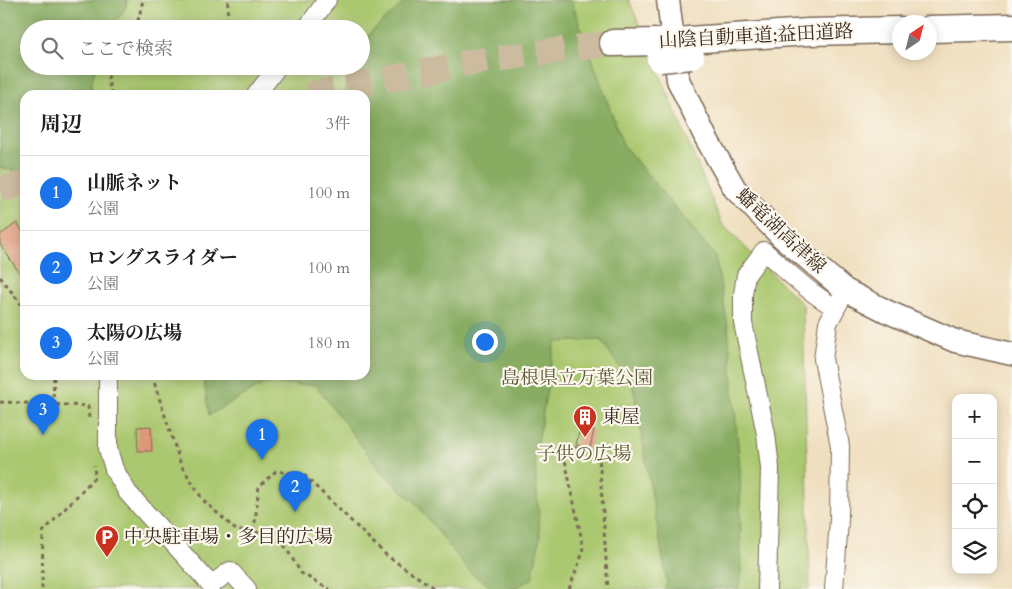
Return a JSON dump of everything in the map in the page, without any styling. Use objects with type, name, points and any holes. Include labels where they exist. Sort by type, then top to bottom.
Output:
[{"type":"highway","points":[[937,29],[1012,27]]},
{"type":"highway","name":"山陰自動車道;益田道路","points":[[690,48],[808,32],[892,30]]},
{"type":"highway","points":[[937,41],[1012,39]]},
{"type":"highway","name":"山陰自動車道;益田道路","points":[[616,51],[892,42]]},
{"type":"main road","name":"蟠竜湖高津線","points":[[668,0],[678,80],[706,138],[735,188],[841,299],[886,311],[955,341],[1012,354]]},
{"type":"street","points":[[313,20],[327,0]]},
{"type":"street","points":[[260,90],[271,75]]},
{"type":"street","points":[[767,589],[770,468],[766,434],[743,323],[743,294],[746,275],[764,251],[825,302],[841,299]]},
{"type":"street","points":[[834,589],[839,520],[840,446],[823,359],[828,323],[841,299]]},
{"type":"street","points":[[108,380],[108,448],[114,469],[128,493],[211,585],[230,571],[247,589]]},
{"type":"path","points":[[138,20],[143,0]]},
{"type":"path","points":[[227,20],[228,0]]},
{"type":"path","points":[[110,75],[108,78],[110,90]]},
{"type":"path","points":[[0,277],[20,303]]},
{"type":"path","points":[[53,405],[54,380]]},
{"type":"path","points":[[154,380],[181,465],[203,500],[237,531],[254,531],[283,543],[301,573],[330,589]]},
{"type":"path","points":[[0,402],[107,406]]},
{"type":"path","points":[[88,406],[90,423]]},
{"type":"path","points":[[569,589],[582,555],[583,546],[564,455],[572,447],[600,455],[608,589]]},
{"type":"path","points":[[42,589],[43,532],[95,476],[93,459]]},
{"type":"path","points":[[254,531],[259,486],[276,471],[304,475],[386,555],[435,589]]},
{"type":"green space","name":"島根県立万葉公園","points":[[0,0],[629,0],[722,224],[803,305],[809,589],[0,589]]},
{"type":"green space","points":[[0,0],[127,0],[126,7],[117,20],[20,20],[20,75],[94,75],[91,85],[92,90],[20,90],[20,173],[0,167]]},
{"type":"green space","points":[[407,0],[571,0],[623,145],[715,256],[728,326],[740,470],[741,579],[738,589],[664,589],[667,583],[633,386],[601,340],[555,342],[535,459],[540,538],[532,579],[513,589],[494,589],[470,572],[414,501],[383,474],[316,385],[264,384],[209,415],[204,380],[370,380],[370,90],[344,90],[350,75],[370,75],[371,32]]},
{"type":"building","points":[[17,223],[20,228],[20,274],[0,244],[0,235]]},
{"type":"building","points":[[151,426],[152,451],[138,451],[137,427]]},
{"type":"building","name":"東屋","points":[[580,428],[594,430],[590,448],[576,445]]},
{"type":"tunnel","points":[[333,90],[472,62],[613,43]]},
{"type":"tunnel","points":[[0,190],[20,184]]},
{"type":"place","name":"太陽の広場","points":[[43,435]]},
{"type":"place","name":"東屋","points":[[585,438]]},
{"type":"place","name":"山脈ネット","points":[[262,460]]},
{"type":"place","name":"ロングスライダー","points":[[295,512]]},
{"type":"place","name":"中央駐車場・多目的広場","points":[[107,558]]},
{"type":"park label","name":"子供の広場","points":[[584,454]]}]
